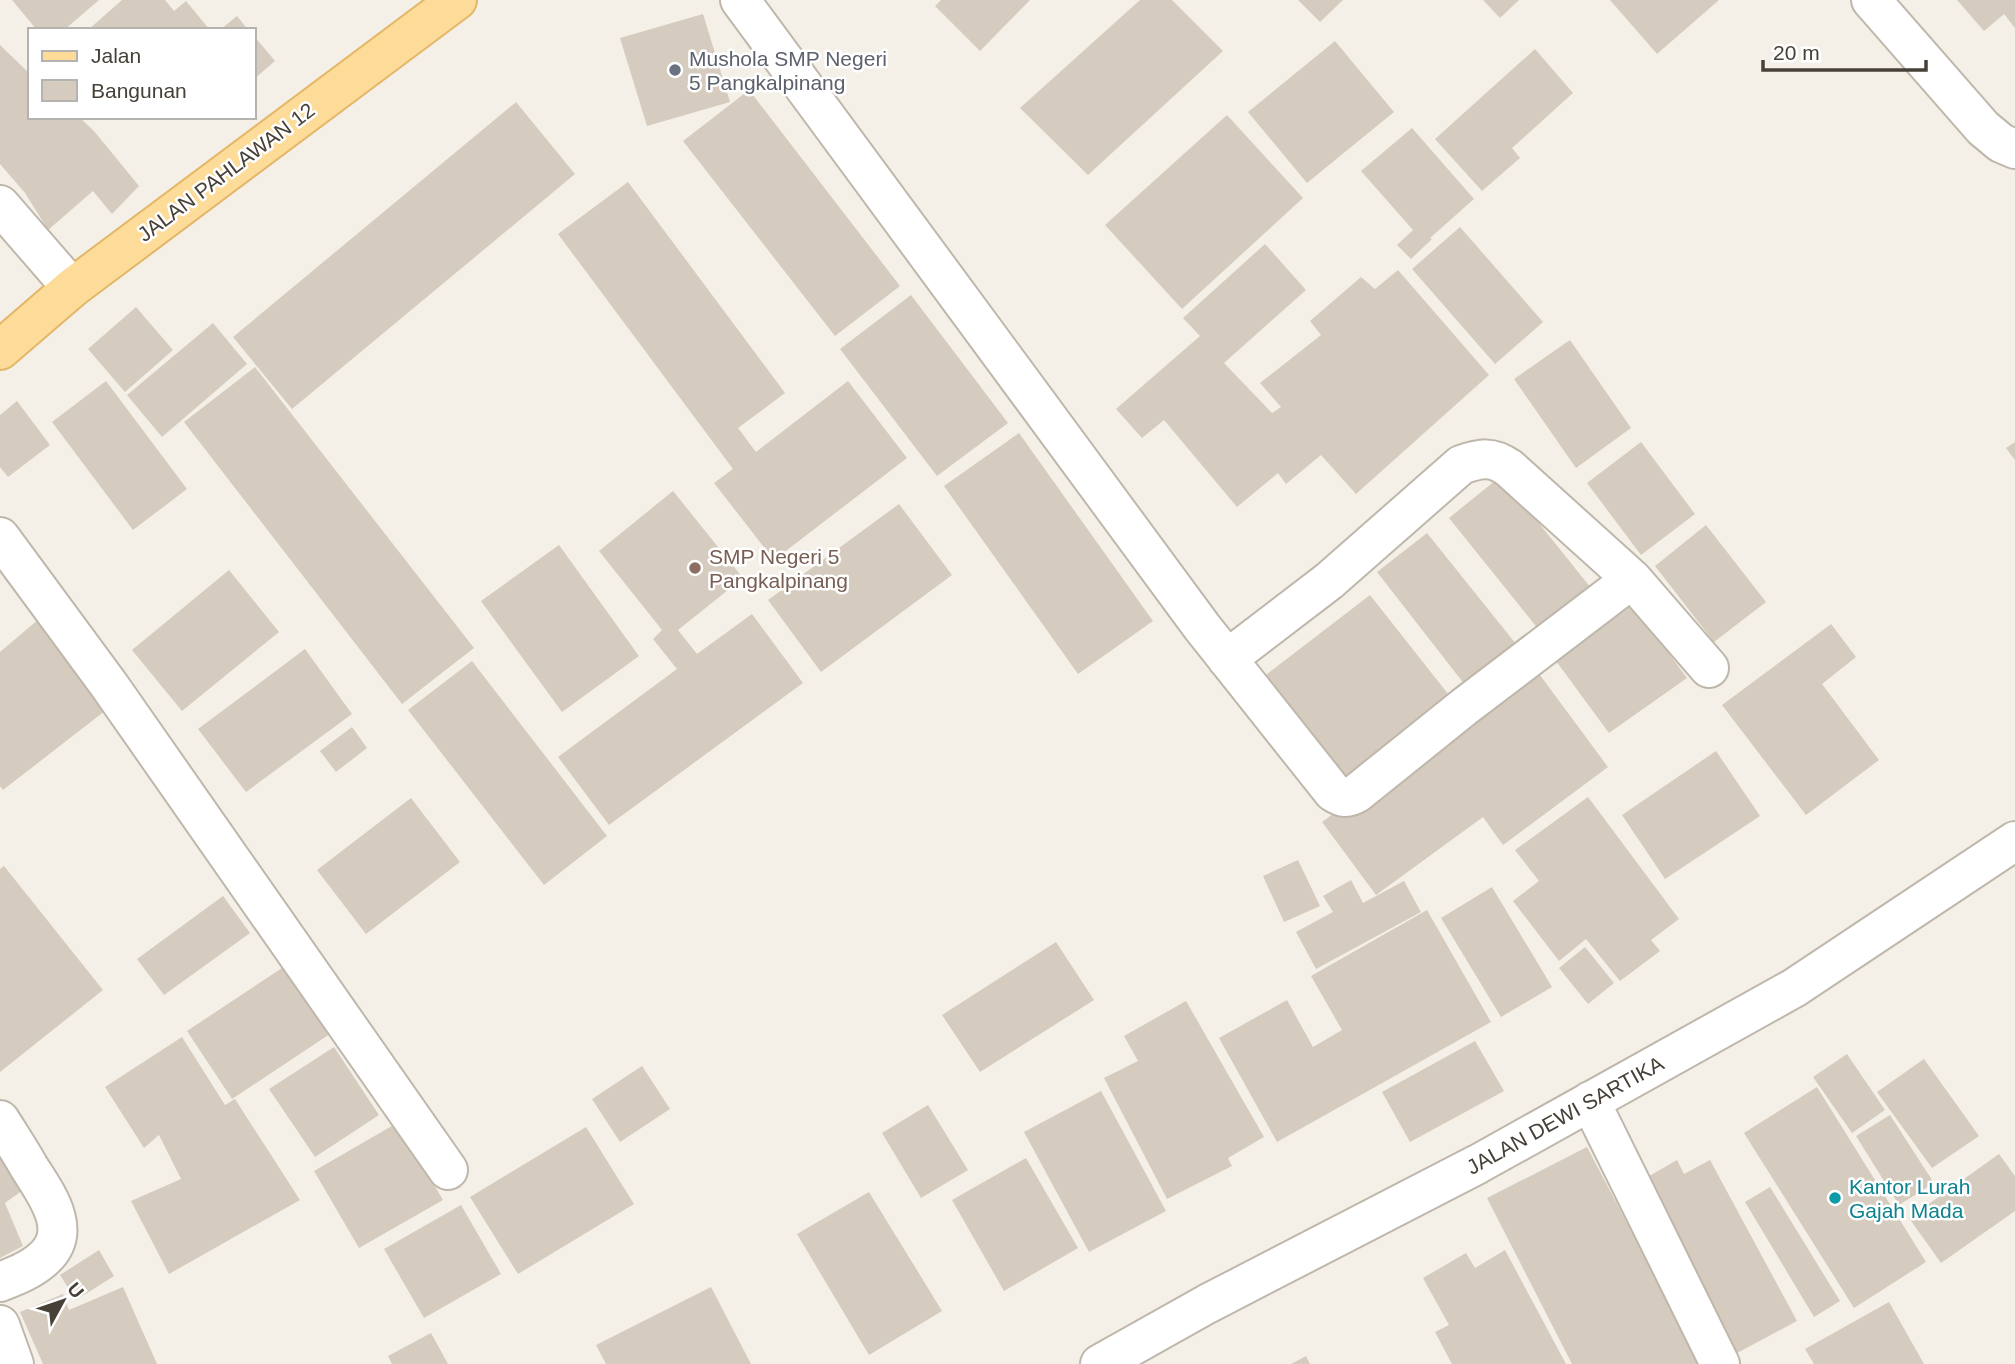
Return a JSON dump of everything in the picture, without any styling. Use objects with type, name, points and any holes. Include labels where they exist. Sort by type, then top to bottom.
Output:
[{"type":"main road","name":"JALAN PAHLAWAN 12","points":[[0,350],[72,288],[457,0]]},
{"type":"street","points":[[740,0],[1227,659],[1333,792],[1345,798],[1357,793],[1464,707],[1632,579]]},
{"type":"street","points":[[1871,0],[1983,128],[2001,143],[2015,149]]},
{"type":"street","points":[[0,205],[72,288]]},
{"type":"street","points":[[1227,659],[1329,582],[1461,465],[1479,458],[1496,459],[1510,468],[1632,579],[1709,668]]},
{"type":"street","points":[[0,537],[109,685],[449,1170]]},
{"type":"street","name":"JALAN DEWI SARTIKA","points":[[1100,1364],[1208,1304],[1478,1164],[1794,988],[2015,841]]},
{"type":"street","points":[[1590,1101],[1720,1364]]},
{"type":"street","points":[[0,1120],[52,1203],[58,1224],[56,1241],[45,1258],[29,1269],[0,1282]]},
{"type":"street","points":[[0,1325],[14,1364]]},
{"type":"building","points":[[12,0],[99,0],[66,28],[35,28]]},
{"type":"building","points":[[122,0],[165,0],[174,11],[186,1],[208,28],[154,27],[90,28]]},
{"type":"building","points":[[941,0],[1030,0],[980,51],[935,6]]},
{"type":"building","points":[[1140,0],[1172,0],[1223,51],[1088,175],[1020,108]]},
{"type":"building","points":[[1298,0],[1343,0],[1320,22]]},
{"type":"building","points":[[1483,0],[1519,0],[1500,18]]},
{"type":"building","points":[[1610,0],[1719,0],[1657,54]]},
{"type":"building","points":[[1957,0],[2015,0],[2015,28],[2004,14],[1984,31]]},
{"type":"building","name":"Mushola SMP Negeri 5 Pangkalpinang","points":[[703,14],[730,102],[647,126],[620,38]]},
{"type":"building","points":[[237,16],[246,28],[222,28]]},
{"type":"building","points":[[256,38],[275,61],[256,77]]},
{"type":"building","points":[[1335,41],[1394,112],[1307,183],[1248,112]]},
{"type":"building","points":[[0,45],[28,72],[28,119],[81,119],[139,186],[112,214],[93,191],[48,230],[25,193],[0,164]]},
{"type":"building","points":[[1535,49],[1573,93],[1512,148],[1520,158],[1482,191],[1435,139]]},
{"type":"building","points":[[749,90],[900,286],[835,336],[683,141]]},
{"type":"building","points":[[516,102],[575,174],[292,409],[233,337]]},
{"type":"building","points":[[1227,115],[1303,198],[1182,309],[1105,225]]},
{"type":"building","points":[[1412,128],[1474,199],[1430,238],[1432,239],[1411,259],[1397,245],[1413,230],[1361,171]]},
{"type":"building","points":[[628,182],[785,393],[738,428],[756,452],[848,381],[907,458],[774,560],[714,483],[733,469],[558,234]]},
{"type":"building","points":[[1460,227],[1543,322],[1495,364],[1412,269]]},
{"type":"building","points":[[1265,244],[1306,290],[1224,363],[1272,413],[1281,407],[1260,383],[1321,335],[1310,321],[1361,277],[1375,289],[1398,270],[1489,375],[1356,494],[1321,455],[1286,484],[1278,473],[1237,507],[1164,420],[1142,438],[1116,409],[1200,336],[1183,318]]},
{"type":"building","points":[[911,295],[1008,423],[937,476],[840,349]]},
{"type":"building","points":[[136,307],[173,350],[125,392],[88,349]]},
{"type":"building","points":[[213,323],[247,364],[162,437],[127,395]]},
{"type":"building","points":[[1570,340],[1631,428],[1576,468],[1514,379]]},
{"type":"building","points":[[255,367],[474,648],[402,704],[184,422]]},
{"type":"building","points":[[106,381],[187,489],[133,530],[52,422]]},
{"type":"building","points":[[17,401],[50,445],[8,477],[0,467],[0,415]]},
{"type":"building","points":[[1019,433],[1153,621],[1078,674],[944,486]]},
{"type":"building","points":[[1641,442],[1695,514],[1641,555],[1587,483]]},
{"type":"building","points":[[2015,442],[2015,460],[2006,448]]},
{"type":"building","points":[[1501,476],[1595,593],[1543,635],[1449,518]]},
{"type":"building","points":[[673,491],[743,578],[678,630],[697,654],[752,614],[803,683],[609,825],[558,757],[677,669],[653,639],[662,630],[599,551]]},
{"type":"building","points":[[899,504],[952,575],[821,672],[768,600]]},
{"type":"building","points":[[1706,525],[1766,602],[1714,642],[1655,566]]},
{"type":"building","points":[[1427,533],[1516,644],[1465,685],[1377,572]]},
{"type":"building","points":[[559,545],[639,656],[562,712],[481,601]]},
{"type":"building","points":[[229,570],[279,632],[182,711],[132,650]]},
{"type":"building","points":[[1370,595],[1456,704],[1344,791],[1258,681]]},
{"type":"building","points":[[1633,605],[1687,678],[1609,733],[1556,661]]},
{"type":"building","points":[[39,619],[110,707],[3,790],[0,786],[0,652]]},
{"type":"building","points":[[1831,624],[1856,657],[1822,684],[1879,760],[1806,815],[1722,705]]},
{"type":"building","points":[[305,649],[352,714],[246,792],[198,729]]},
{"type":"building","points":[[472,661],[607,836],[544,885],[408,710]]},
{"type":"building","points":[[1534,667],[1608,767],[1503,845],[1483,817],[1376,895],[1322,822]]},
{"type":"building","points":[[352,727],[367,748],[336,772],[320,751]]},
{"type":"building","points":[[1716,751],[1760,816],[1665,879],[1622,815]]},
{"type":"building","points":[[1588,797],[1679,919],[1651,940],[1660,951],[1620,981],[1586,939],[1559,961],[1513,901],[1539,881],[1515,850]]},
{"type":"building","points":[[411,798],[460,862],[366,934],[317,870]]},
{"type":"building","points":[[1298,860],[1320,906],[1284,922],[1263,876]]},
{"type":"building","points":[[4,866],[103,990],[0,1072],[0,869]]},
{"type":"building","points":[[1351,880],[1363,903],[1404,881],[1421,912],[1316,969],[1296,932],[1333,912],[1323,896]]},
{"type":"building","points":[[1492,887],[1552,987],[1501,1017],[1441,918]]},
{"type":"building","points":[[223,896],[250,933],[164,995],[137,959]]},
{"type":"building","points":[[1427,910],[1491,1022],[1277,1142],[1219,1038],[1287,1000],[1313,1047],[1342,1030],[1311,976]]},
{"type":"building","points":[[1056,942],[1094,1000],[980,1072],[942,1015]]},
{"type":"building","points":[[1585,947],[1614,983],[1588,1004],[1559,968]]},
{"type":"building","points":[[294,960],[339,1028],[232,1099],[187,1031]]},
{"type":"building","points":[[1186,1001],[1264,1137],[1228,1158],[1232,1166],[1167,1199],[1104,1078],[1138,1061],[1124,1036]]},
{"type":"building","points":[[182,1037],[225,1105],[235,1099],[300,1200],[169,1274],[131,1201],[181,1179],[159,1135],[144,1148],[105,1087]]},
{"type":"building","points":[[1475,1041],[1504,1091],[1410,1142],[1382,1092]]},
{"type":"building","points":[[334,1047],[379,1115],[315,1157],[269,1089]]},
{"type":"building","points":[[1847,1054],[1885,1110],[1852,1133],[1813,1077]]},
{"type":"building","points":[[1924,1059],[1979,1136],[1932,1168],[1877,1092]]},
{"type":"building","points":[[642,1066],[670,1109],[620,1142],[592,1099]]},
{"type":"building","name":"Kantor Lurah Gajah Mada","points":[[1817,1087],[1926,1262],[1854,1308],[1744,1133]]},
{"type":"building","points":[[1101,1091],[1166,1211],[1089,1252],[1024,1132]]},
{"type":"building","points":[[928,1105],[968,1170],[921,1198],[882,1133]]},
{"type":"building","points":[[1890,1115],[1934,1183],[1899,1205],[1856,1136]]},
{"type":"building","points":[[397,1123],[443,1200],[359,1248],[314,1171]]},
{"type":"building","points":[[586,1127],[634,1204],[518,1274],[470,1197]]},
{"type":"building","points":[[0,1142],[30,1185],[5,1203],[23,1246],[0,1258]]},
{"type":"building","points":[[1587,1147],[1698,1364],[1572,1364],[1487,1198]]},
{"type":"building","points":[[1999,1154],[2015,1176],[2015,1211],[1941,1263],[1909,1218]]},
{"type":"building","points":[[1026,1158],[1078,1248],[1004,1291],[952,1200]]},
{"type":"building","points":[[1677,1160],[1684,1174],[1710,1160],[1797,1321],[1726,1359],[1632,1186]]},
{"type":"building","points":[[1770,1187],[1840,1301],[1814,1317],[1745,1202]]},
{"type":"building","points":[[869,1192],[942,1311],[869,1355],[797,1234]]},
{"type":"building","points":[[461,1205],[501,1274],[424,1318],[384,1249]]},
{"type":"building","points":[[99,1250],[114,1276],[76,1300],[60,1275]]},
{"type":"building","points":[[1505,1250],[1566,1364],[1452,1364],[1435,1332],[1449,1325],[1423,1278],[1466,1253],[1475,1268]]},
{"type":"building","points":[[123,1287],[157,1364],[43,1364],[20,1312],[63,1294],[69,1310]]},
{"type":"building","points":[[711,1287],[751,1364],[606,1364],[596,1345]]},
{"type":"building","points":[[1889,1302],[1924,1364],[1814,1364],[1805,1349]]},
{"type":"building","points":[[431,1333],[448,1364],[392,1364],[388,1356]]},
{"type":"building","points":[[1306,1356],[1310,1364],[1291,1364]]},
{"type":"place","name":"Mushola SMP Negeri 5 Pangkalpinang","points":[[675,70]]},
{"type":"place","name":"SMP Negeri 5 Pangkalpinang","points":[[695,568]]},
{"type":"place","name":"Kantor Lurah Gajah Mada","points":[[1835,1198]]}]
